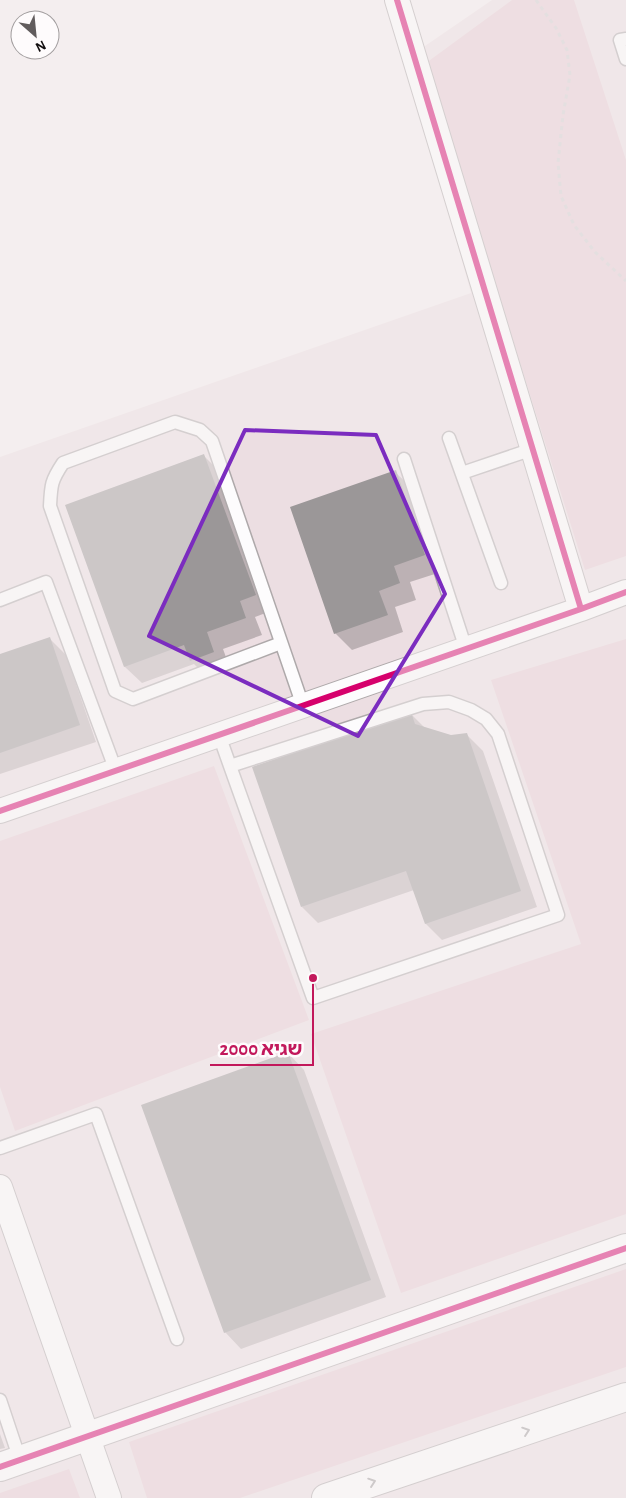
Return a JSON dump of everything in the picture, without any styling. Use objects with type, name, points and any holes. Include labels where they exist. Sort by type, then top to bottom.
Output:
[{"type":"street","points":[[397,0],[581,609]]},
{"type":"street","points":[[0,811],[620,597]]},
{"type":"street","points":[[0,1186],[109,1498]]},
{"type":"street","points":[[10,1463],[626,1248]]},
{"type":"street","points":[[326,1498],[626,1397]]},
{"type":"lane","points":[[626,39],[620,40],[626,59]]},
{"type":"lane","points":[[281,643],[133,699],[115,691],[50,506],[50,489],[53,478],[63,463],[176,422],[200,430],[212,441],[303,706]]},
{"type":"lane","points":[[449,438],[501,583]]},
{"type":"lane","points":[[462,473],[533,449]]},
{"type":"lane","points":[[404,459],[466,649]]},
{"type":"lane","points":[[0,600],[46,582],[116,770]]},
{"type":"lane","points":[[219,735],[230,766],[313,998],[558,915],[498,734],[486,719],[471,710],[449,702],[424,704],[230,766]]},
{"type":"lane","points":[[0,1148],[96,1114],[177,1339]]},
{"type":"lane","points":[[0,1400],[10,1463]]},
{"type":"path","points":[[536,0],[556,28],[567,50],[570,75],[563,115],[558,163],[561,196],[574,225],[596,252],[626,281]]},
{"type":"highlighted area","points":[[245,430],[376,435],[445,594],[358,736],[149,636]]},
{"type":"shaded area","points":[[492,0],[626,0],[626,1498],[0,1498],[0,457],[471,293],[406,59]]},
{"type":"shaded area","points":[[512,0],[574,0],[626,160],[626,556],[585,570],[426,63]]},
{"type":"shaded area","points":[[626,639],[626,1214],[401,1293],[311,1034],[581,944],[491,680]]},
{"type":"shaded area","points":[[214,766],[309,1020],[15,1131],[0,1087],[0,841]]},
{"type":"shaded area","points":[[626,1269],[626,1367],[240,1498],[147,1498],[129,1442]]},
{"type":"shaded area","points":[[69,1469],[80,1498],[0,1498],[0,1493]]},
{"type":"building","points":[[204,454],[256,595],[240,601],[246,618],[207,632],[214,652],[190,661],[184,645],[124,667],[65,505]]},
{"type":"building","points":[[396,470],[425,555],[394,566],[400,583],[379,591],[388,615],[334,634],[290,507]]},
{"type":"building","points":[[50,637],[80,725],[0,753],[0,654]]},
{"type":"building","points":[[411,712],[415,724],[451,735],[467,733],[521,891],[425,924],[406,871],[301,907],[252,767]]},
{"type":"building","points":[[288,1052],[371,1280],[224,1333],[141,1105]]},
{"type":"cycle path","points":[[397,0],[581,609]]},
{"type":"cycle path","points":[[0,811],[626,592]]},
{"type":"cycle path","points":[[0,1467],[626,1248]]},
{"type":"place","name":"שגיא 2000","points":[[313,978]]}]
